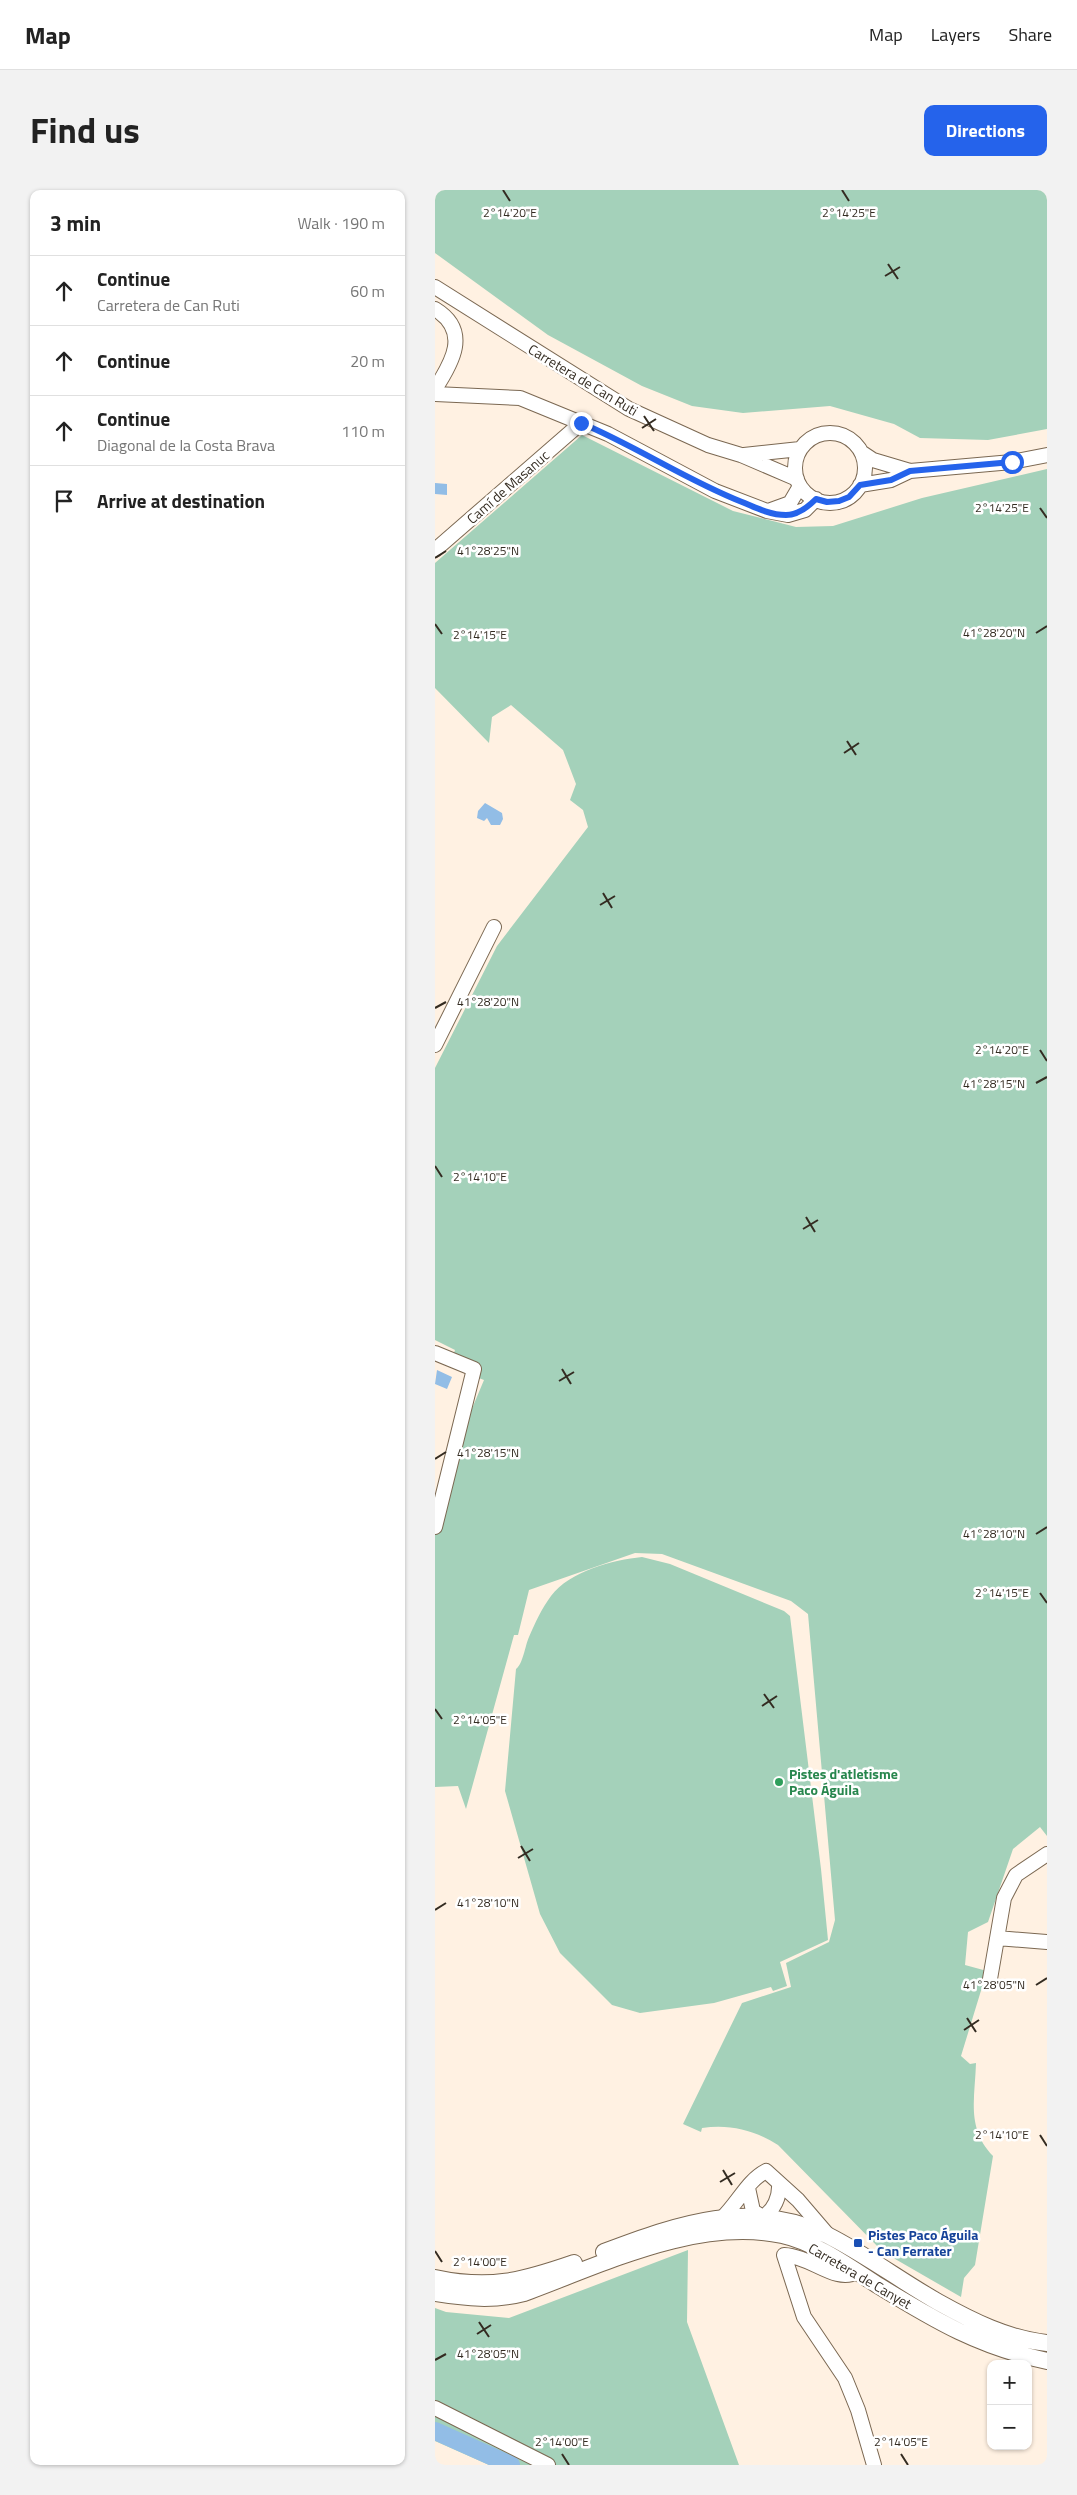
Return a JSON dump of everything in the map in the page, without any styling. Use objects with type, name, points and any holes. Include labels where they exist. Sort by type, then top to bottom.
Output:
[{"type":"street","name":"Carretera de Can Ruti","points":[[435,287],[629,409],[708,445],[741,455],[799,482]]},
{"type":"street","points":[[435,309],[447,320],[455,333],[457,345],[454,356],[435,390]]},
{"type":"street","points":[[435,394],[520,398],[608,434],[715,491],[767,511],[788,515],[805,510],[816,499]]},
{"type":"street","name":"Camí de Masanuc","points":[[435,550],[581,423]]},
{"type":"street","points":[[910,471],[873,460],[861,452],[850,439],[831,433],[813,437],[801,449],[795,464],[799,482],[816,499],[827,502],[844,499],[860,485],[891,480],[910,471],[1012,462],[1047,455]]},
{"type":"street","name":"Carretera de Can Ruti","points":[[741,455],[801,449]]},
{"type":"street","points":[[860,485],[865,466],[861,452]]},
{"type":"street","points":[[767,511],[790,503],[799,482]]},
{"type":"street","points":[[435,1045],[494,927]]},
{"type":"street","points":[[435,1353],[474,1369],[435,1527]]},
{"type":"street","points":[[991,1980],[1004,1898],[1017,1875],[1047,1854]]},
{"type":"street","points":[[997,1938],[1047,1942]]},
{"type":"street","points":[[722,2218],[755,2177],[766,2172],[797,2200],[827,2235]]},
{"type":"street","points":[[678,2238],[685,2232],[722,2224],[756,2222],[771,2212],[780,2193],[779,2183]]},
{"type":"street","points":[[748,2188],[753,2211],[763,2217],[771,2226],[807,2238],[818,2250]]},
{"type":"street","name":"Carretera de Canyet","points":[[435,2278],[469,2284],[498,2285],[516,2282],[669,2229],[722,2218],[763,2217],[798,2224],[827,2235],[909,2286],[973,2321],[1015,2337],[1047,2343]]},
{"type":"street","name":"Carretera de Canyet","points":[[435,2293],[471,2299],[503,2298],[524,2293],[678,2238],[729,2231],[769,2233],[784,2235],[818,2250],[961,2334],[1000,2349],[1047,2361]]},
{"type":"street","points":[[857,2272],[851,2275],[837,2276],[817,2263],[793,2255],[784,2255],[804,2317],[845,2378],[858,2410],[874,2465]]},
{"type":"street","points":[[435,2408],[548,2465]]},
{"type":"green space","points":[[435,190],[1047,190],[1047,429],[988,440],[920,438],[894,424],[830,406],[743,413],[692,406],[642,386],[548,335],[435,253]]},
{"type":"green space","points":[[582,435],[733,511],[796,527],[833,526],[922,498],[1047,469],[1047,1836],[1040,1827],[1013,1849],[988,1922],[968,1932],[965,1965],[987,1971],[961,2056],[970,2064],[976,2063],[975,2123],[984,2145],[993,2156],[975,2265],[964,2278],[961,2297],[883,2252],[778,2145],[760,2135],[741,2129],[712,2127],[702,2128],[701,2132],[683,2124],[742,2003],[791,1987],[786,1963],[829,1942],[835,1920],[808,1614],[791,1601],[662,1554],[635,1553],[529,1590],[518,1635],[514,1635],[466,1809],[458,1786],[435,1787],[435,1497],[484,1380],[449,1367],[455,1350],[435,1340],[435,1068],[497,946],[588,827],[583,810],[570,800],[576,784],[563,750],[511,705],[492,717],[489,743],[435,688],[435,563]]},
{"type":"green space","points":[[642,1557],[670,1564],[784,1611],[790,1616],[828,1940],[780,1962],[787,1986],[773,1991],[771,1987],[714,2003],[640,2013],[612,2005],[560,1953],[540,1914],[505,1791],[516,1669],[536,1621],[551,1596],[559,1587],[580,1573],[605,1564]]},
{"type":"green space","points":[[688,2250],[687,2322],[739,2465],[489,2465],[435,2441],[435,2308],[446,2312],[509,2318]]},
{"type":"water","points":[[435,483],[447,484],[447,495],[435,494]]},
{"type":"water","points":[[485,803],[502,813],[503,819],[500,825],[491,825],[487,818],[484,821],[477,818],[478,811]]},
{"type":"water","points":[[437,1370],[452,1377],[447,1389],[435,1384]]},
{"type":"waterway","points":[[435,2431],[511,2465]]},
{"type":"place","name":"Pistes d'atletisme Paco Águila","points":[[779,1782]]},
{"type":"place","name":"Pistes Paco Águila - Can Ferrater","points":[[858,2243]]},
{"type":"route","points":[[581,423],[608,434],[715,491],[757,508],[788,515],[805,510],[816,499],[827,502],[839,501],[849,497],[860,485],[891,480],[910,471],[1012,462]]}]
